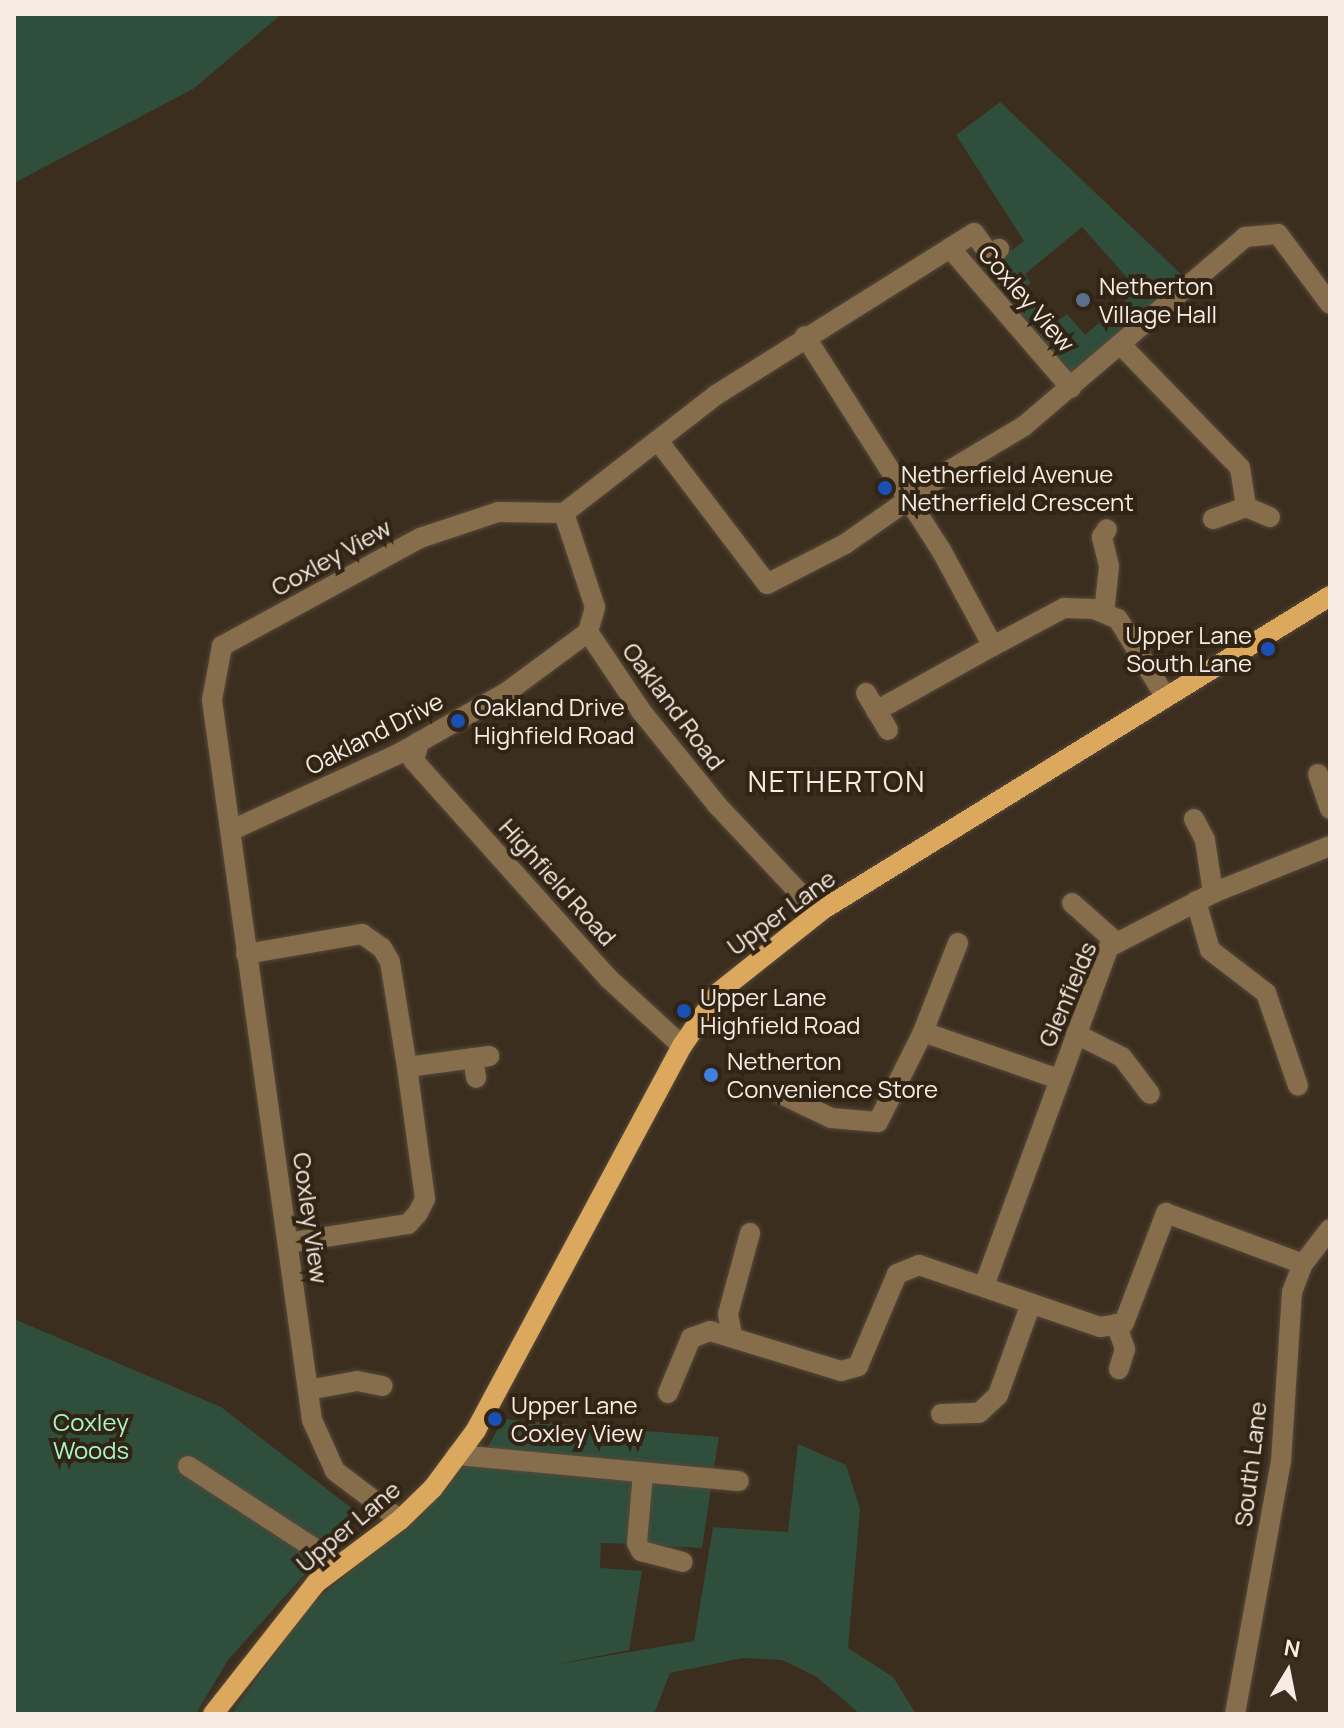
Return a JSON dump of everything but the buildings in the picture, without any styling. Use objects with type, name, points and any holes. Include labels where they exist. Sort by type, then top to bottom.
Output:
[{"type":"main road","name":"Upper Lane","points":[[213,1714],[316,1583],[400,1520],[457,1455],[484,1418],[682,1046],[719,992],[822,910],[1330,596]]},
{"type":"street","points":[[950,248],[974,233],[990,255],[999,249]]},
{"type":"street","points":[[659,442],[767,584],[845,544],[894,514],[909,498],[1024,426],[1245,237],[1278,234],[1323,277],[1330,304]]},
{"type":"street","name":"Coxley View","points":[[400,1520],[335,1471],[312,1420],[212,700],[222,646],[420,538],[498,512],[564,513],[716,395],[805,336],[950,248],[1071,388]]},
{"type":"street","points":[[805,336],[909,498],[993,646]]},
{"type":"street","points":[[1121,345],[1240,468],[1246,507]]},
{"type":"street","points":[[1213,519],[1246,507],[1270,517]]},
{"type":"street","points":[[564,513],[595,607],[588,632]]},
{"type":"street","points":[[1104,613],[1109,566],[1102,537],[1107,529]]},
{"type":"street","points":[[888,730],[871,702],[993,646],[1064,608],[1104,613],[1118,619],[1166,698]]},
{"type":"street","name":"Oakland Drive","points":[[232,830],[419,742],[507,692],[588,632]]},
{"type":"street","name":"Oakland Road","points":[[588,632],[641,711],[717,805],[811,905],[822,910]]},
{"type":"street","name":"Highfield Road","points":[[419,742],[414,761],[609,979],[682,1046]]},
{"type":"street","points":[[1318,774],[1330,809]]},
{"type":"street","points":[[1194,819],[1205,840],[1204,897],[1210,950],[1266,993],[1298,1086]]},
{"type":"street","name":"Glenfields","points":[[984,1286],[1109,947],[1204,897],[1330,846]]},
{"type":"street","points":[[1072,903],[1117,943]]},
{"type":"street","points":[[246,954],[362,934],[382,948],[390,962],[407,1067],[425,1199],[418,1213],[408,1224],[288,1243]]},
{"type":"street","points":[[781,1094],[831,1118],[878,1122],[923,1032],[958,943]]},
{"type":"street","points":[[923,1032],[1059,1079]]},
{"type":"street","points":[[1076,1034],[1122,1057],[1150,1094]]},
{"type":"street","points":[[407,1067],[480,1064]]},
{"type":"street","points":[[668,1393],[691,1338],[710,1331],[732,1335],[841,1371],[858,1366],[897,1274],[919,1265],[984,1286],[1030,1306],[1100,1327],[1124,1323],[1166,1213],[1303,1264]]},
{"type":"street","name":"South Lane","points":[[1235,1714],[1281,1462],[1292,1292],[1303,1264],[1330,1229]]},
{"type":"street","points":[[732,1335],[728,1314],[750,1233]]},
{"type":"street","points":[[941,1414],[979,1413],[998,1395],[1030,1306]]},
{"type":"street","points":[[1116,1324],[1125,1349],[1119,1369]]},
{"type":"street","points":[[308,1390],[357,1381],[383,1386]]},
{"type":"street","points":[[457,1455],[739,1481]]},
{"type":"street","points":[[188,1466],[340,1565]]},
{"type":"street","points":[[643,1473],[637,1543],[641,1551],[683,1562]]},
{"type":"green space","points":[[14,14],[282,14],[193,89],[14,183]]},
{"type":"green space","points":[[1000,102],[1182,275],[1075,378],[1020,312],[1032,302],[1052,325],[1067,314],[1085,335],[1138,290],[1082,227],[1025,274],[1031,283],[1009,298],[987,269],[1024,241],[956,135]]},
{"type":"green space","name":"Coxley Woods","points":[[14,1319],[221,1407],[359,1514],[228,1660],[196,1714],[14,1714]]},
{"type":"green space","points":[[503,1419],[719,1437],[713,1473],[635,1466],[632,1544],[601,1543],[600,1568],[642,1571],[629,1650],[553,1665],[694,1641],[713,1527],[788,1532],[798,1444],[846,1465],[860,1509],[848,1648],[893,1677],[916,1714],[860,1714],[817,1677],[782,1660],[743,1658],[670,1673],[654,1714],[231,1714],[309,1606],[425,1508],[461,1462],[478,1466]]},
{"type":"green space","points":[[649,1478],[712,1482],[702,1548],[641,1545]]},
{"type":"place","name":"Netherton Village Hall","points":[[1083,300]]},
{"type":"place","name":"Netherfield Avenue Netherfield Crescent","points":[[885,488]]},
{"type":"place","name":"Upper Lane South Lane","points":[[1268,649]]},
{"type":"place","name":"Oakland Drive Highfield Road","points":[[458,721]]},
{"type":"place","name":"Upper Lane Highfield Road","points":[[684,1011]]},
{"type":"place","name":"Netherton Convenience Store","points":[[711,1075]]},
{"type":"place","name":"Upper Lane Coxley View","points":[[495,1419]]},
{"type":"district","name":"NETHERTON","points":[[837,781]]}]
